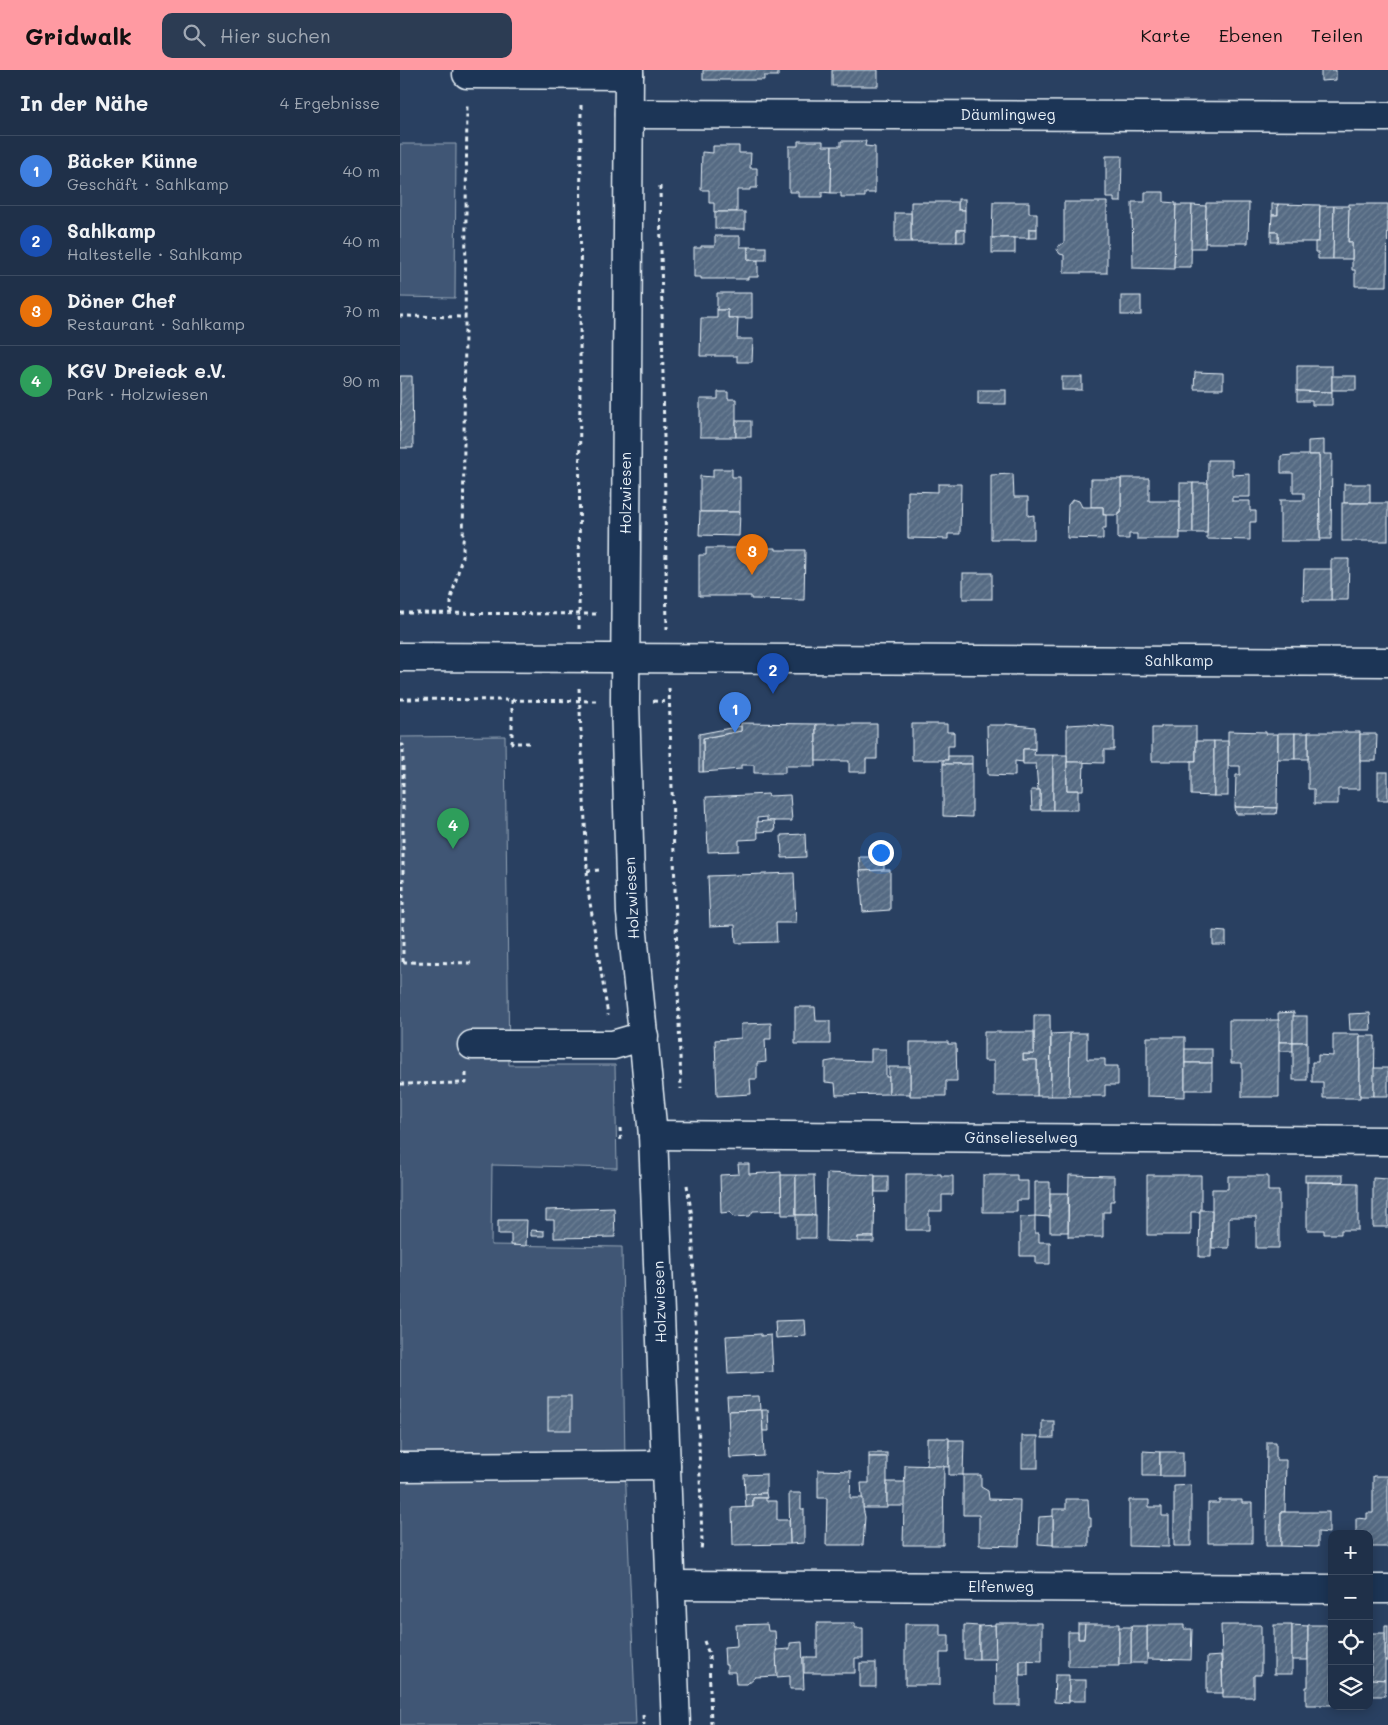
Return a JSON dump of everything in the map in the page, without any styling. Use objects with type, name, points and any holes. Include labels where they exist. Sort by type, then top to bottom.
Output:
[{"type":"street","points":[[467,74],[629,72]]},
{"type":"street","name":"Holzwiesen","points":[[629,72],[625,701],[631,913],[653,1135],[676,1725]]},
{"type":"street","name":"Däumlingweg","points":[[629,114],[1388,117]]},
{"type":"street","name":"Sahlkamp","points":[[400,657],[1388,662]]},
{"type":"street","points":[[472,1045],[613,1045],[644,1036]]},
{"type":"street","name":"Gänselieselweg","points":[[653,1135],[1388,1140]]},
{"type":"street","points":[[400,1467],[666,1465]]},
{"type":"street","name":"Elfenweg","points":[[670,1585],[1328,1589]]},
{"type":"street","points":[[1373,1589],[1388,1589]]},
{"type":"path","points":[[451,613],[451,599],[463,553],[467,74]]},
{"type":"path","points":[[400,613],[578,614],[581,74]]},
{"type":"path","points":[[660,178],[667,614]]},
{"type":"path","points":[[400,316],[465,317]]},
{"type":"path","points":[[400,699],[579,700],[588,890],[613,1045]]},
{"type":"path","points":[[512,700],[512,743],[530,743]]},
{"type":"path","points":[[669,702],[681,1090]]},
{"type":"path","points":[[400,745],[404,746],[402,962],[472,963]]},
{"type":"path","points":[[400,1084],[466,1083],[466,1062],[472,1045]]},
{"type":"path","points":[[620,1122],[622,1151]]},
{"type":"path","points":[[686,1181],[692,1217],[702,1542],[698,1568],[699,1584]]},
{"type":"path","points":[[702,1636],[709,1654],[711,1725]]},
{"type":"path","points":[[643,1715],[644,1725]]},
{"type":"shaded area","points":[[400,144],[456,144],[455,298],[400,297]]},
{"type":"shaded area","points":[[505,736],[509,1065],[615,1065],[617,1168],[492,1165],[491,1245],[622,1247],[625,1465],[636,1725],[400,1725],[400,737]]},
{"type":"building","points":[[703,70],[778,70],[778,76],[764,76],[764,80],[703,80]]},
{"type":"building","points":[[832,70],[878,70],[878,86],[832,86]]},
{"type":"building","points":[[1321,70],[1336,70],[1336,80],[1321,81]]},
{"type":"building","points":[[798,141],[823,141],[823,146],[832,146],[831,193],[822,192],[822,197],[798,197],[798,192],[789,192],[789,146],[798,146]]},
{"type":"building","points":[[841,141],[866,141],[865,146],[875,147],[875,193],[865,193],[865,197],[841,197],[841,193],[831,193],[832,146],[841,146]]},
{"type":"building","points":[[713,146],[739,146],[739,153],[751,153],[750,168],[757,168],[757,188],[737,190],[737,212],[714,212],[714,203],[709,203],[709,190],[701,190],[702,152],[713,153]]},
{"type":"building","points":[[1106,156],[1122,156],[1121,202],[1114,202],[1114,198],[1106,198]]},
{"type":"building","points":[[1145,192],[1164,192],[1164,202],[1176,203],[1174,269],[1133,268],[1132,202],[1145,202]]},
{"type":"building","points":[[958,199],[965,199],[965,210],[958,210]]},
{"type":"building","points":[[911,202],[958,202],[958,210],[965,210],[965,230],[957,230],[957,242],[911,242]]},
{"type":"building","points":[[993,202],[1029,202],[1029,213],[1037,213],[1037,229],[1029,229],[1029,238],[992,238]]},
{"type":"building","points":[[1064,202],[1107,202],[1107,273],[1064,273],[1064,255],[1060,254],[1057,250],[1058,246],[1064,243]]},
{"type":"building","points":[[1206,203],[1249,203],[1248,243],[1205,243]]},
{"type":"building","points":[[1272,204],[1278,204],[1278,215],[1272,215]]},
{"type":"building","points":[[1278,204],[1320,205],[1319,242],[1278,242],[1278,232],[1271,232],[1272,215],[1278,215]]},
{"type":"building","points":[[1349,204],[1388,204],[1387,286],[1355,286],[1355,270],[1352,270],[1352,242],[1348,242]]},
{"type":"building","points":[[1176,205],[1192,205],[1191,267],[1174,267]]},
{"type":"building","points":[[1192,205],[1206,206],[1205,248],[1191,248]]},
{"type":"building","points":[[1320,206],[1334,206],[1333,259],[1318,259],[1318,252],[1315,252],[1315,242],[1319,242]]},
{"type":"building","points":[[1334,206],[1349,206],[1348,242],[1352,242],[1352,259],[1333,259]]},
{"type":"building","points":[[715,212],[745,212],[745,229],[715,229]]},
{"type":"building","points":[[895,213],[911,213],[911,242],[895,242]]},
{"type":"building","points":[[1029,229],[1037,229],[1037,238],[1029,238]]},
{"type":"building","points":[[957,230],[965,230],[965,242],[957,242]]},
{"type":"building","points":[[1271,232],[1278,232],[1278,242],[1271,242]]},
{"type":"building","points":[[715,236],[740,236],[740,247],[748,247],[748,260],[758,260],[758,277],[748,277],[748,279],[701,279],[701,277],[694,277],[694,248],[715,246]]},
{"type":"building","points":[[992,238],[1015,238],[1015,253],[992,253]]},
{"type":"building","points":[[748,247],[766,247],[766,260],[748,260]]},
{"type":"building","points":[[717,293],[752,293],[752,318],[728,318],[728,310],[717,310]]},
{"type":"building","points":[[1121,296],[1141,296],[1141,315],[1121,315]]},
{"type":"building","points":[[717,310],[728,310],[728,318],[738,318],[737,339],[753,339],[752,362],[737,362],[737,356],[700,356],[701,318],[717,318]]},
{"type":"building","points":[[1297,366],[1332,366],[1332,392],[1297,391]]},
{"type":"building","points":[[1195,372],[1223,373],[1223,389],[1194,389]]},
{"type":"building","points":[[400,376],[412,376],[413,448],[400,448]]},
{"type":"building","points":[[1332,376],[1356,376],[1356,390],[1332,390]]},
{"type":"building","points":[[1062,377],[1082,377],[1082,390],[1062,390]]},
{"type":"building","points":[[978,390],[1006,390],[1006,404],[978,404]]},
{"type":"building","points":[[1297,391],[1332,392],[1332,405],[1312,405],[1312,401],[1297,401]]},
{"type":"building","points":[[718,392],[728,392],[728,399],[736,399],[736,437],[700,437],[700,399],[718,399]]},
{"type":"building","points":[[736,421],[751,421],[751,437],[736,437]]},
{"type":"building","points":[[1324,440],[1324,454],[1332,454],[1331,539],[1320,539],[1319,455],[1308,455],[1308,441]]},
{"type":"building","points":[[1319,455],[1320,541],[1280,541],[1280,500],[1304,500],[1304,493],[1293,493],[1293,473],[1281,473],[1281,456]]},
{"type":"building","points":[[1208,460],[1232,460],[1232,475],[1250,474],[1250,497],[1232,497],[1232,501],[1250,501],[1250,511],[1256,511],[1256,522],[1250,522],[1250,540],[1207,539]]},
{"type":"building","points":[[713,469],[732,469],[732,477],[740,477],[740,512],[700,512],[700,476],[713,477]]},
{"type":"building","points":[[1013,474],[1014,497],[1028,497],[1028,516],[1034,515],[1034,539],[991,539],[991,475]]},
{"type":"building","points":[[1121,478],[1149,478],[1149,501],[1180,501],[1180,539],[1137,539],[1137,534],[1129,534],[1129,539],[1118,539],[1118,512],[1121,512]]},
{"type":"building","points":[[1091,479],[1121,479],[1121,512],[1118,512],[1118,515],[1103,515],[1103,507],[1091,507]]},
{"type":"building","points":[[1180,483],[1193,483],[1193,533],[1180,533]]},
{"type":"building","points":[[1193,483],[1208,483],[1207,533],[1193,533]]},
{"type":"building","points":[[938,484],[961,484],[960,534],[948,534],[948,539],[908,538],[908,491],[938,492]]},
{"type":"building","points":[[1344,484],[1370,484],[1370,503],[1344,503]]},
{"type":"building","points":[[1073,499],[1079,501],[1082,507],[1103,507],[1103,515],[1106,515],[1106,528],[1103,528],[1103,539],[1067,538],[1068,505]]},
{"type":"building","points":[[1342,503],[1388,503],[1388,541],[1342,541]]},
{"type":"building","points":[[700,512],[740,512],[739,536],[699,535]]},
{"type":"building","points":[[706,548],[805,550],[804,600],[751,599],[751,596],[699,596],[699,555],[706,555]]},
{"type":"building","points":[[1331,559],[1349,559],[1348,600],[1331,600]]},
{"type":"building","points":[[1304,569],[1331,569],[1331,600],[1303,600]]},
{"type":"building","points":[[963,573],[992,573],[992,599],[963,599]]},
{"type":"building","points":[[741,723],[816,724],[816,766],[785,766],[785,773],[754,773],[754,765],[741,765],[741,769],[703,772],[703,738],[741,731]]},
{"type":"building","points":[[816,724],[877,724],[877,759],[866,759],[866,772],[849,772],[849,761],[816,761]]},
{"type":"building","points":[[912,724],[947,724],[947,732],[954,732],[954,746],[948,746],[948,760],[912,760]]},
{"type":"building","points":[[1006,724],[1035,727],[1035,749],[1023,749],[1023,762],[1015,761],[1015,776],[988,775],[987,725]]},
{"type":"building","points":[[1086,724],[1114,727],[1114,750],[1104,750],[1104,763],[1067,762],[1067,725]]},
{"type":"building","points":[[741,726],[741,731],[703,738],[703,772],[699,772],[699,734]]},
{"type":"building","points":[[1161,726],[1196,726],[1196,761],[1152,761],[1152,728],[1161,728]]},
{"type":"building","points":[[1228,731],[1278,734],[1277,808],[1235,807],[1236,775],[1240,775],[1240,766],[1228,766]]},
{"type":"building","points":[[1308,732],[1360,732],[1360,789],[1338,789],[1338,804],[1314,804],[1314,789],[1308,789]]},
{"type":"building","points":[[1278,733],[1295,733],[1295,759],[1278,759]]},
{"type":"building","points":[[1295,733],[1308,733],[1308,759],[1295,759]]},
{"type":"building","points":[[1360,734],[1377,734],[1376,761],[1360,761]]},
{"type":"building","points":[[1196,741],[1214,741],[1214,796],[1191,795],[1191,761],[1196,761]]},
{"type":"building","points":[[1214,741],[1228,741],[1228,796],[1214,796]]},
{"type":"building","points":[[1023,749],[1035,749],[1034,755],[1053,755],[1053,810],[1040,810],[1040,790],[1038,790],[1036,764],[1023,764]]},
{"type":"building","points":[[1053,755],[1067,755],[1067,790],[1078,790],[1078,810],[1053,810]]},
{"type":"building","points":[[948,756],[972,756],[972,764],[943,764],[943,760],[948,760]]},
{"type":"building","points":[[1067,762],[1084,762],[1083,790],[1067,790]]},
{"type":"building","points":[[943,764],[972,764],[972,817],[943,816]]},
{"type":"building","points":[[1378,772],[1388,772],[1388,800],[1378,800]]},
{"type":"building","points":[[1031,790],[1040,790],[1040,810],[1032,810]]},
{"type":"building","points":[[768,794],[769,796],[790,795],[792,821],[767,821],[767,817],[757,818],[758,839],[739,840],[739,851],[708,852],[706,797]]},
{"type":"building","points":[[1235,807],[1277,808],[1276,814],[1236,814]]},
{"type":"building","points":[[774,821],[775,831],[757,832],[757,822]]},
{"type":"building","points":[[805,834],[806,857],[782,858],[781,835]]},
{"type":"building","points":[[859,857],[884,857],[884,870],[860,871]]},
{"type":"building","points":[[890,870],[890,910],[863,912],[860,871]]},
{"type":"building","points":[[794,873],[796,923],[776,923],[777,942],[736,943],[735,925],[710,926],[708,876]]},
{"type":"building","points":[[1213,931],[1226,932],[1226,945],[1213,945]]},
{"type":"building","points":[[795,1007],[815,1007],[816,1021],[830,1021],[830,1044],[795,1044]]},
{"type":"building","points":[[1294,1012],[1293,1042],[1279,1042],[1278,1013]]},
{"type":"building","points":[[1370,1013],[1371,1030],[1350,1030],[1349,1014]]},
{"type":"building","points":[[1034,1015],[1050,1015],[1051,1096],[1037,1096],[1037,1060],[1023,1060],[1023,1054],[1034,1054]]},
{"type":"building","points":[[1293,1016],[1307,1016],[1307,1042],[1293,1042]]},
{"type":"building","points":[[1229,1020],[1279,1020],[1279,1097],[1242,1097],[1242,1063],[1231,1063]]},
{"type":"building","points":[[771,1023],[771,1039],[765,1039],[766,1062],[757,1063],[757,1079],[750,1079],[751,1094],[717,1096],[715,1040],[741,1038],[741,1024]]},
{"type":"building","points":[[984,1032],[1034,1032],[1034,1054],[1023,1054],[1023,1060],[1037,1060],[1037,1096],[994,1096],[994,1061],[984,1061]]},
{"type":"building","points":[[1070,1033],[1087,1033],[1087,1059],[1105,1059],[1105,1066],[1118,1066],[1118,1085],[1105,1085],[1105,1096],[1069,1096]]},
{"type":"building","points":[[1070,1033],[1069,1096],[1051,1096],[1051,1034]]},
{"type":"building","points":[[1333,1034],[1360,1034],[1360,1098],[1323,1098],[1323,1082],[1312,1082],[1312,1062],[1318,1062],[1318,1055],[1333,1056]]},
{"type":"building","points":[[1360,1036],[1375,1036],[1374,1096],[1360,1096]]},
{"type":"building","points":[[1147,1037],[1185,1037],[1185,1097],[1147,1096]]},
{"type":"building","points":[[910,1042],[948,1042],[948,1044],[956,1044],[957,1081],[946,1081],[946,1096],[910,1096]]},
{"type":"building","points":[[1279,1042],[1293,1042],[1293,1051],[1279,1051]]},
{"type":"building","points":[[1293,1042],[1307,1042],[1307,1080],[1293,1080]]},
{"type":"building","points":[[871,1049],[886,1049],[886,1077],[889,1077],[889,1094],[836,1095],[835,1083],[825,1082],[825,1062],[836,1060],[871,1061]]},
{"type":"building","points":[[1185,1049],[1212,1049],[1212,1063],[1185,1063]]},
{"type":"building","points":[[1185,1063],[1212,1063],[1212,1090],[1185,1090]]},
{"type":"building","points":[[889,1067],[910,1067],[910,1094],[889,1094]]},
{"type":"building","points":[[1374,1068],[1388,1068],[1388,1096],[1374,1096]]},
{"type":"building","points":[[738,1164],[749,1164],[749,1174],[781,1172],[782,1210],[753,1211],[750,1216],[734,1217],[730,1212],[721,1213],[720,1175],[739,1174]]},
{"type":"building","points":[[827,1173],[875,1175],[874,1237],[858,1237],[858,1242],[826,1241]]},
{"type":"building","points":[[906,1174],[953,1176],[953,1195],[942,1195],[942,1211],[929,1211],[929,1230],[906,1230]]},
{"type":"building","points":[[781,1175],[796,1175],[796,1215],[782,1215]]},
{"type":"building","points":[[796,1175],[814,1175],[815,1215],[796,1215]]},
{"type":"building","points":[[983,1175],[1017,1175],[1017,1181],[1028,1181],[1028,1200],[1017,1200],[1017,1212],[983,1212]]},
{"type":"building","points":[[1069,1175],[1114,1176],[1114,1201],[1110,1201],[1110,1212],[1103,1212],[1103,1237],[1068,1237]]},
{"type":"building","points":[[1147,1175],[1201,1175],[1201,1210],[1200,1212],[1191,1212],[1191,1235],[1147,1235]]},
{"type":"building","points":[[1305,1175],[1343,1175],[1343,1182],[1305,1182]]},
{"type":"building","points":[[875,1176],[888,1176],[888,1192],[875,1192]]},
{"type":"building","points":[[1228,1176],[1268,1176],[1268,1191],[1279,1191],[1279,1248],[1256,1248],[1256,1217],[1229,1217],[1229,1248],[1212,1248],[1212,1189],[1228,1189]]},
{"type":"building","points":[[1373,1178],[1388,1179],[1388,1227],[1373,1227]]},
{"type":"building","points":[[1035,1182],[1050,1182],[1050,1217],[1035,1216]]},
{"type":"building","points":[[1307,1182],[1358,1183],[1358,1230],[1341,1230],[1341,1234],[1324,1234],[1324,1230],[1307,1230]]},
{"type":"building","points":[[1050,1193],[1068,1193],[1068,1232],[1050,1232]]},
{"type":"building","points":[[614,1208],[615,1237],[554,1238],[554,1220],[546,1220],[546,1210]]},
{"type":"building","points":[[1200,1210],[1212,1210],[1211,1257],[1199,1257]]},
{"type":"building","points":[[796,1215],[816,1215],[816,1238],[796,1238]]},
{"type":"building","points":[[1035,1216],[1035,1233],[1039,1233],[1039,1242],[1050,1242],[1050,1264],[1036,1264],[1036,1256],[1020,1256],[1020,1217]]},
{"type":"building","points":[[498,1220],[527,1220],[526,1246],[511,1245],[511,1234],[498,1234]]},
{"type":"building","points":[[531,1230],[544,1231],[544,1236],[531,1236]]},
{"type":"building","points":[[858,1237],[874,1237],[874,1242],[858,1242]]},
{"type":"building","points":[[805,1320],[806,1336],[776,1338],[775,1321]]},
{"type":"building","points":[[761,1334],[761,1336],[771,1335],[773,1372],[728,1374],[726,1336]]},
{"type":"building","points":[[548,1396],[571,1396],[571,1430],[548,1430]]},
{"type":"building","points":[[759,1396],[760,1410],[728,1411],[727,1397]]},
{"type":"building","points":[[762,1410],[764,1456],[730,1458],[728,1411]]},
{"type":"building","points":[[762,1410],[768,1410],[769,1431],[763,1431]]},
{"type":"building","points":[[1042,1421],[1054,1421],[1054,1438],[1042,1438]]},
{"type":"building","points":[[1022,1436],[1038,1436],[1038,1468],[1022,1468]]},
{"type":"building","points":[[927,1438],[949,1438],[949,1467],[927,1466]]},
{"type":"building","points":[[949,1440],[964,1440],[963,1475],[949,1475]]},
{"type":"building","points":[[1267,1442],[1276,1442],[1276,1460],[1286,1460],[1285,1512],[1281,1512],[1281,1546],[1266,1546]]},
{"type":"building","points":[[1143,1451],[1160,1452],[1160,1476],[1143,1476]]},
{"type":"building","points":[[1160,1452],[1183,1452],[1183,1476],[1160,1476]]},
{"type":"building","points":[[869,1453],[887,1453],[887,1457],[869,1457]]},
{"type":"building","points":[[869,1457],[887,1457],[887,1508],[863,1508],[861,1483],[869,1483]]},
{"type":"building","points":[[905,1465],[944,1466],[943,1545],[903,1545]]},
{"type":"building","points":[[818,1470],[851,1471],[850,1498],[863,1498],[865,1517],[863,1545],[826,1545],[827,1498],[818,1498]]},
{"type":"building","points":[[766,1474],[766,1493],[745,1494],[744,1475]]},
{"type":"building","points":[[963,1475],[981,1475],[981,1487],[988,1491],[989,1499],[1020,1500],[1019,1546],[979,1545],[979,1515],[963,1515]]},
{"type":"building","points":[[1373,1476],[1388,1476],[1388,1547],[1373,1547],[1373,1530],[1356,1530],[1356,1518],[1367,1519],[1367,1513],[1373,1513]]},
{"type":"building","points":[[887,1482],[905,1482],[905,1506],[887,1506]]},
{"type":"building","points":[[1191,1485],[1191,1546],[1174,1546],[1174,1486]]},
{"type":"building","points":[[766,1493],[767,1498],[753,1498],[753,1507],[746,1508],[745,1494]]},
{"type":"building","points":[[789,1493],[801,1493],[801,1509],[804,1509],[804,1543],[790,1544]]},
{"type":"building","points":[[753,1498],[766,1498],[766,1501],[777,1501],[777,1520],[789,1520],[790,1544],[733,1545],[732,1508],[753,1507]]},
{"type":"building","points":[[1066,1499],[1088,1499],[1089,1518],[1091,1518],[1089,1546],[1053,1546],[1053,1509],[1066,1509]]},
{"type":"building","points":[[1129,1500],[1149,1500],[1149,1507],[1162,1507],[1162,1516],[1169,1516],[1169,1547],[1129,1546]]},
{"type":"building","points":[[1219,1500],[1242,1500],[1242,1503],[1252,1503],[1252,1543],[1208,1543],[1208,1503],[1219,1503]]},
{"type":"building","points":[[1281,1512],[1329,1512],[1329,1530],[1328,1533],[1318,1532],[1318,1547],[1281,1546]]},
{"type":"building","points":[[1053,1516],[1053,1545],[1038,1544],[1039,1517]]},
{"type":"building","points":[[817,1623],[855,1623],[855,1628],[863,1628],[863,1658],[855,1658],[855,1673],[804,1673],[804,1657],[817,1657]]},
{"type":"building","points":[[995,1623],[1042,1623],[1042,1661],[1020,1660],[1020,1705],[996,1705]]},
{"type":"building","points":[[767,1624],[768,1631],[775,1631],[778,1676],[755,1677],[747,1684],[736,1684],[735,1672],[727,1672],[724,1647],[737,1646],[736,1625]]},
{"type":"building","points":[[905,1624],[940,1624],[940,1635],[949,1635],[949,1653],[940,1653],[940,1685],[905,1685]]},
{"type":"building","points":[[1078,1624],[1085,1624],[1084,1639],[1078,1639]]},
{"type":"building","points":[[1085,1624],[1119,1624],[1119,1666],[1068,1666],[1068,1632],[1078,1632],[1078,1639],[1084,1639]]},
{"type":"building","points":[[964,1625],[979,1626],[979,1659],[964,1659]]},
{"type":"building","points":[[995,1625],[996,1659],[979,1659],[979,1626]]},
{"type":"building","points":[[1147,1625],[1184,1625],[1184,1629],[1192,1629],[1191,1660],[1147,1659]]},
{"type":"building","points":[[1221,1625],[1261,1625],[1261,1675],[1254,1675],[1254,1697],[1223,1697]]},
{"type":"building","points":[[1274,1625],[1292,1625],[1292,1674],[1274,1674]]},
{"type":"building","points":[[1292,1625],[1308,1626],[1308,1660],[1292,1660]]},
{"type":"building","points":[[1308,1625],[1328,1625],[1328,1705],[1306,1705],[1306,1687],[1308,1687]]},
{"type":"building","points":[[1131,1626],[1147,1626],[1147,1663],[1131,1663]]},
{"type":"building","points":[[1385,1626],[1388,1626],[1388,1661],[1385,1661]]},
{"type":"building","points":[[1119,1627],[1131,1627],[1131,1664],[1119,1664]]},
{"type":"building","points":[[1373,1633],[1385,1633],[1385,1680],[1373,1679]]},
{"type":"building","points":[[802,1642],[804,1689],[790,1689],[790,1676],[777,1677],[776,1650],[790,1649],[790,1643]]},
{"type":"building","points":[[1221,1656],[1223,1693],[1207,1693],[1207,1657]]},
{"type":"building","points":[[1020,1660],[1028,1660],[1028,1675],[1020,1675]]},
{"type":"building","points":[[860,1663],[876,1663],[876,1687],[860,1687]]},
{"type":"building","points":[[1055,1675],[1069,1675],[1069,1703],[1054,1702]]},
{"type":"building","points":[[1373,1679],[1385,1680],[1385,1696],[1373,1696]]},
{"type":"building","points":[[1069,1680],[1086,1680],[1086,1701],[1069,1701]]},
{"type":"place","name":"Döner Chef","points":[[752,575]]},
{"type":"place","name":"Sahlkamp","points":[[773,694]]},
{"type":"place","name":"Bäcker Künne","points":[[735,733]]},
{"type":"place","name":"KGV Dreieck e.V.","points":[[453,849]]}]
